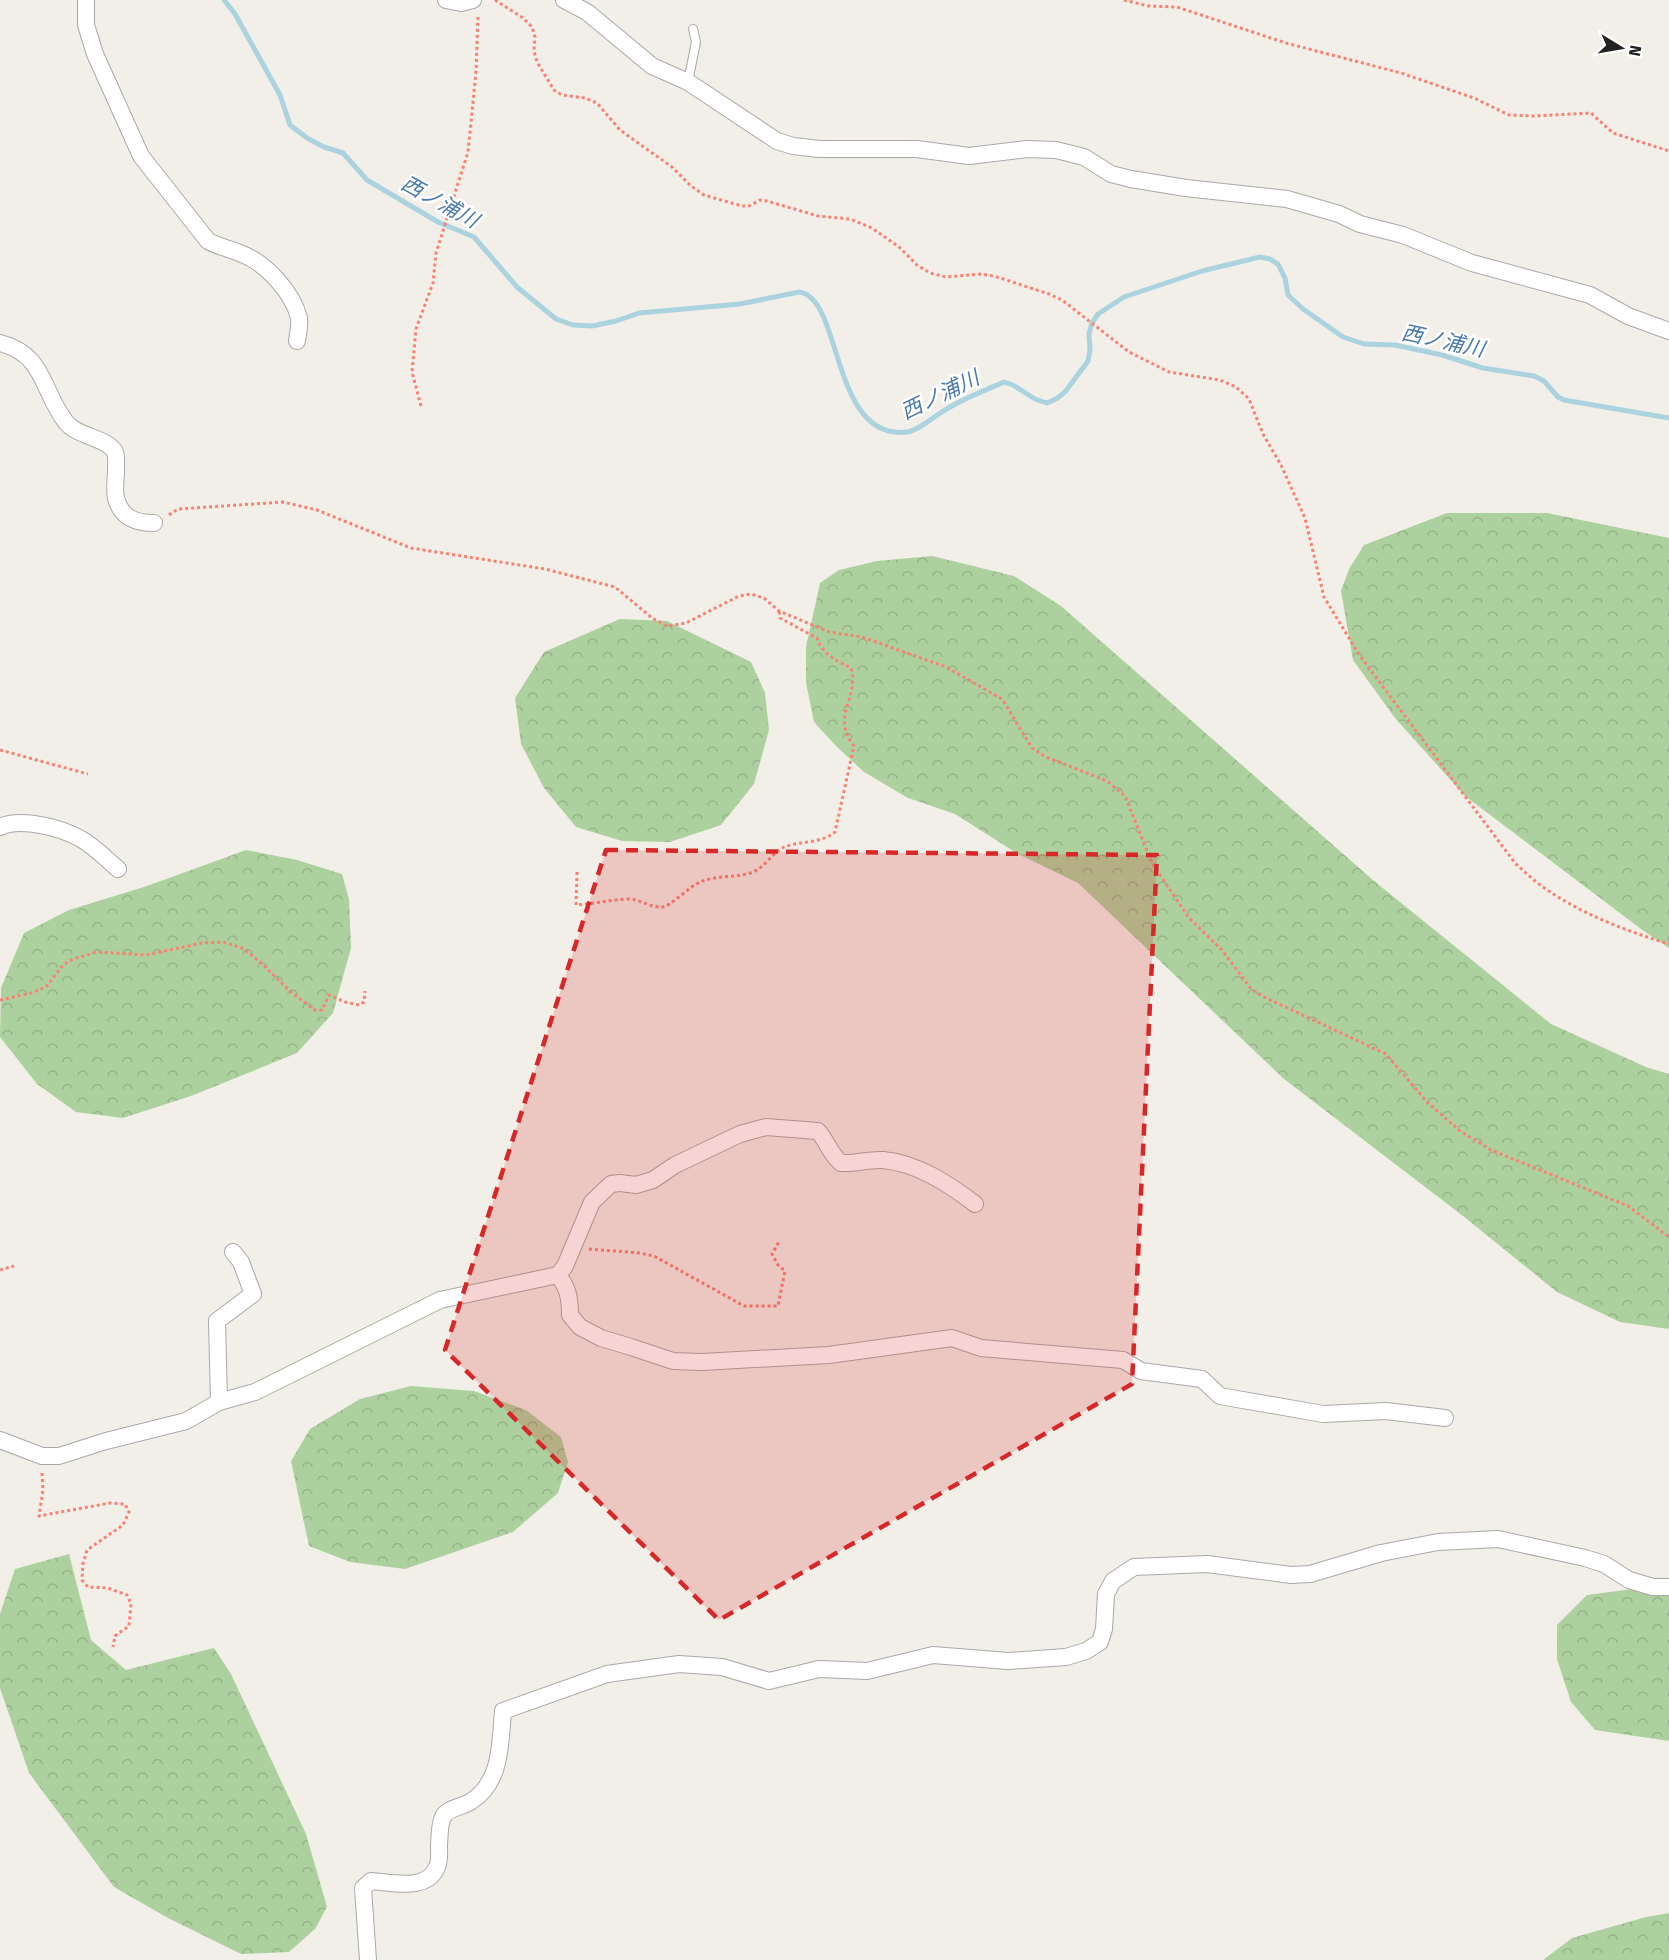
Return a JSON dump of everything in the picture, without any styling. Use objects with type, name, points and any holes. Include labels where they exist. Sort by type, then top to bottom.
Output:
[{"type":"street","points":[[86,0],[86,25],[95,54],[141,156],[207,241],[242,253],[267,269],[293,299],[300,320],[297,341]]},
{"type":"street","points":[[446,0],[461,3],[472,0]]},
{"type":"street","points":[[564,0],[587,12],[652,66],[688,82],[777,141],[793,146],[819,149],[917,149],[969,156],[1027,149],[1056,150],[1084,157],[1112,174],[1131,179],[1186,188],[1287,199],[1339,214],[1360,224],[1403,235],[1472,263],[1590,295],[1628,316],[1669,331]]},
{"type":"street","points":[[0,342],[24,353],[35,363],[65,422],[78,432],[107,445],[115,452],[116,498],[123,513],[138,523],[154,523]]},
{"type":"street","points":[[0,827],[8,824],[46,826],[82,839],[118,868]]},
{"type":"street","points":[[0,1440],[42,1456],[58,1456],[106,1441],[186,1421],[219,1402],[255,1392],[440,1300],[558,1275],[565,1266],[592,1202],[611,1184],[636,1185],[653,1180],[675,1165],[740,1134],[766,1127],[818,1131],[825,1139],[833,1156],[841,1163],[883,1160],[900,1164],[926,1173],[975,1204]]},
{"type":"street","points":[[219,1402],[217,1321],[253,1294],[241,1262],[233,1252]]},
{"type":"street","points":[[558,1275],[567,1286],[570,1315],[580,1327],[601,1338],[673,1361],[702,1362],[829,1356],[952,1338],[981,1348],[1123,1360],[1141,1371],[1202,1378],[1220,1396],[1323,1414],[1386,1411],[1445,1419]]},
{"type":"street","points":[[368,1960],[363,1888],[371,1881],[415,1884],[430,1879],[438,1866],[440,1825],[443,1815],[471,1801],[489,1784],[498,1766],[503,1711],[607,1674],[679,1664],[722,1667],[769,1681],[819,1669],[867,1671],[933,1655],[1008,1661],[1066,1657],[1086,1651],[1100,1642],[1104,1629],[1106,1594],[1113,1581],[1134,1567],[1207,1564],[1283,1575],[1310,1574],[1381,1553],[1437,1542],[1498,1539],[1585,1558],[1604,1564],[1629,1580],[1653,1587],[1669,1587]]},
{"type":"lane","points":[[688,82],[696,42],[693,29]]},
{"type":"path","points":[[421,406],[412,372],[416,329],[433,283],[436,253],[468,152],[476,72],[478,18],[472,0]]},
{"type":"path","points":[[495,0],[523,18],[532,27],[537,62],[554,90],[562,95],[585,98],[597,104],[620,130],[672,167],[704,195],[742,206],[749,206],[760,200],[818,216],[850,219],[873,228],[930,273],[946,277],[980,274],[994,276],[1062,300],[1129,352],[1169,372],[1220,380],[1236,387],[1249,399],[1263,434],[1281,465],[1305,518],[1324,597],[1360,656],[1515,863],[1542,886],[1586,913],[1627,931],[1669,944]]},
{"type":"path","points":[[1124,0],[1148,6],[1177,7],[1286,43],[1401,73],[1474,98],[1509,115],[1591,113],[1613,133],[1669,151]]},
{"type":"path","points":[[154,523],[178,509],[284,502],[317,510],[411,548],[545,569],[615,586],[652,618],[668,626],[686,623],[739,596],[752,594],[764,598],[779,611],[829,632],[862,637],[946,667],[1002,699],[1032,748],[1046,757],[1107,781],[1125,796],[1152,863],[1189,918],[1222,950],[1251,989],[1386,1054],[1427,1102],[1460,1131],[1491,1150],[1628,1206],[1669,1237]]},
{"type":"path","points":[[577,872],[576,905],[626,899],[662,907],[699,882],[725,875],[749,874],[757,871],[774,854],[785,847],[828,838],[835,832],[854,746],[846,736],[843,726],[854,676],[851,668],[833,658],[820,647],[817,638],[780,618],[779,611]]},
{"type":"path","points":[[0,750],[88,774]]},
{"type":"path","points":[[0,1000],[46,987],[63,965],[97,952],[146,955],[202,943],[223,942],[242,948],[292,993],[315,1010],[322,1010],[329,996],[359,1005],[364,1002],[365,991]]},
{"type":"path","points":[[572,1248],[654,1256],[744,1306],[753,1307],[778,1306],[779,1304],[785,1271],[778,1266],[772,1254],[780,1240]]},
{"type":"path","points":[[0,1270],[14,1266]]},
{"type":"path","points":[[42,1456],[43,1490],[39,1516],[110,1503],[125,1504],[129,1512],[123,1525],[87,1550],[83,1564],[82,1580],[88,1587],[108,1588],[128,1595],[131,1604],[129,1626],[115,1636],[113,1647]]},
{"type":"highlighted area","points":[[606,850],[1157,855],[1132,1384],[719,1620],[445,1350]]},
{"type":"green space","points":[[1447,513],[1547,513],[1669,538],[1669,948],[1465,796],[1395,718],[1353,660],[1341,591],[1349,569],[1364,545]]},
{"type":"green space","points":[[932,556],[1014,576],[1061,606],[1374,881],[1551,1024],[1646,1067],[1669,1074],[1669,1329],[1620,1322],[1557,1292],[1463,1216],[1284,1079],[1078,883],[1018,854],[955,814],[908,798],[864,772],[836,746],[814,722],[806,683],[806,647],[820,583],[839,570],[877,561]]},
{"type":"green space","points":[[620,619],[667,621],[751,662],[765,693],[769,730],[754,784],[721,825],[670,842],[622,841],[576,827],[544,788],[521,744],[515,698],[544,652]]},
{"type":"green space","points":[[246,850],[297,860],[342,874],[349,899],[351,948],[333,1013],[297,1053],[191,1096],[123,1118],[76,1112],[37,1084],[0,1037],[1,988],[24,933],[69,910],[147,886]]},
{"type":"green space","points":[[411,1386],[474,1391],[526,1410],[561,1437],[568,1462],[558,1493],[513,1532],[405,1569],[350,1562],[309,1546],[291,1461],[310,1429],[360,1399]]},
{"type":"green space","points":[[69,1554],[91,1640],[126,1670],[214,1648],[231,1674],[306,1834],[327,1907],[315,1929],[289,1952],[241,1954],[168,1918],[114,1887],[29,1773],[0,1688],[0,1614],[15,1569]]},
{"type":"green space","points":[[1648,1587],[1669,1587],[1669,1741],[1595,1730],[1571,1702],[1557,1659],[1557,1625],[1587,1595]]},
{"type":"green space","points":[[1669,1913],[1669,1960],[1543,1960],[1572,1938],[1646,1917]]},
{"type":"waterway","name":"西ノ浦川","points":[[224,0],[235,14],[280,95],[290,125],[324,147],[343,153],[367,180],[438,222],[474,237],[517,287],[556,319],[573,325],[592,326],[639,313],[740,304],[799,292],[813,300],[824,317],[851,393],[864,415],[882,429],[912,431],[956,403],[1004,382],[1047,403],[1056,399],[1065,392],[1088,361],[1089,334],[1098,314],[1124,297],[1202,271],[1260,257],[1278,264],[1285,278],[1288,295],[1303,309],[1343,337],[1364,344],[1395,345],[1442,355],[1483,368],[1534,376],[1544,381],[1558,397],[1564,400],[1669,418]]}]
